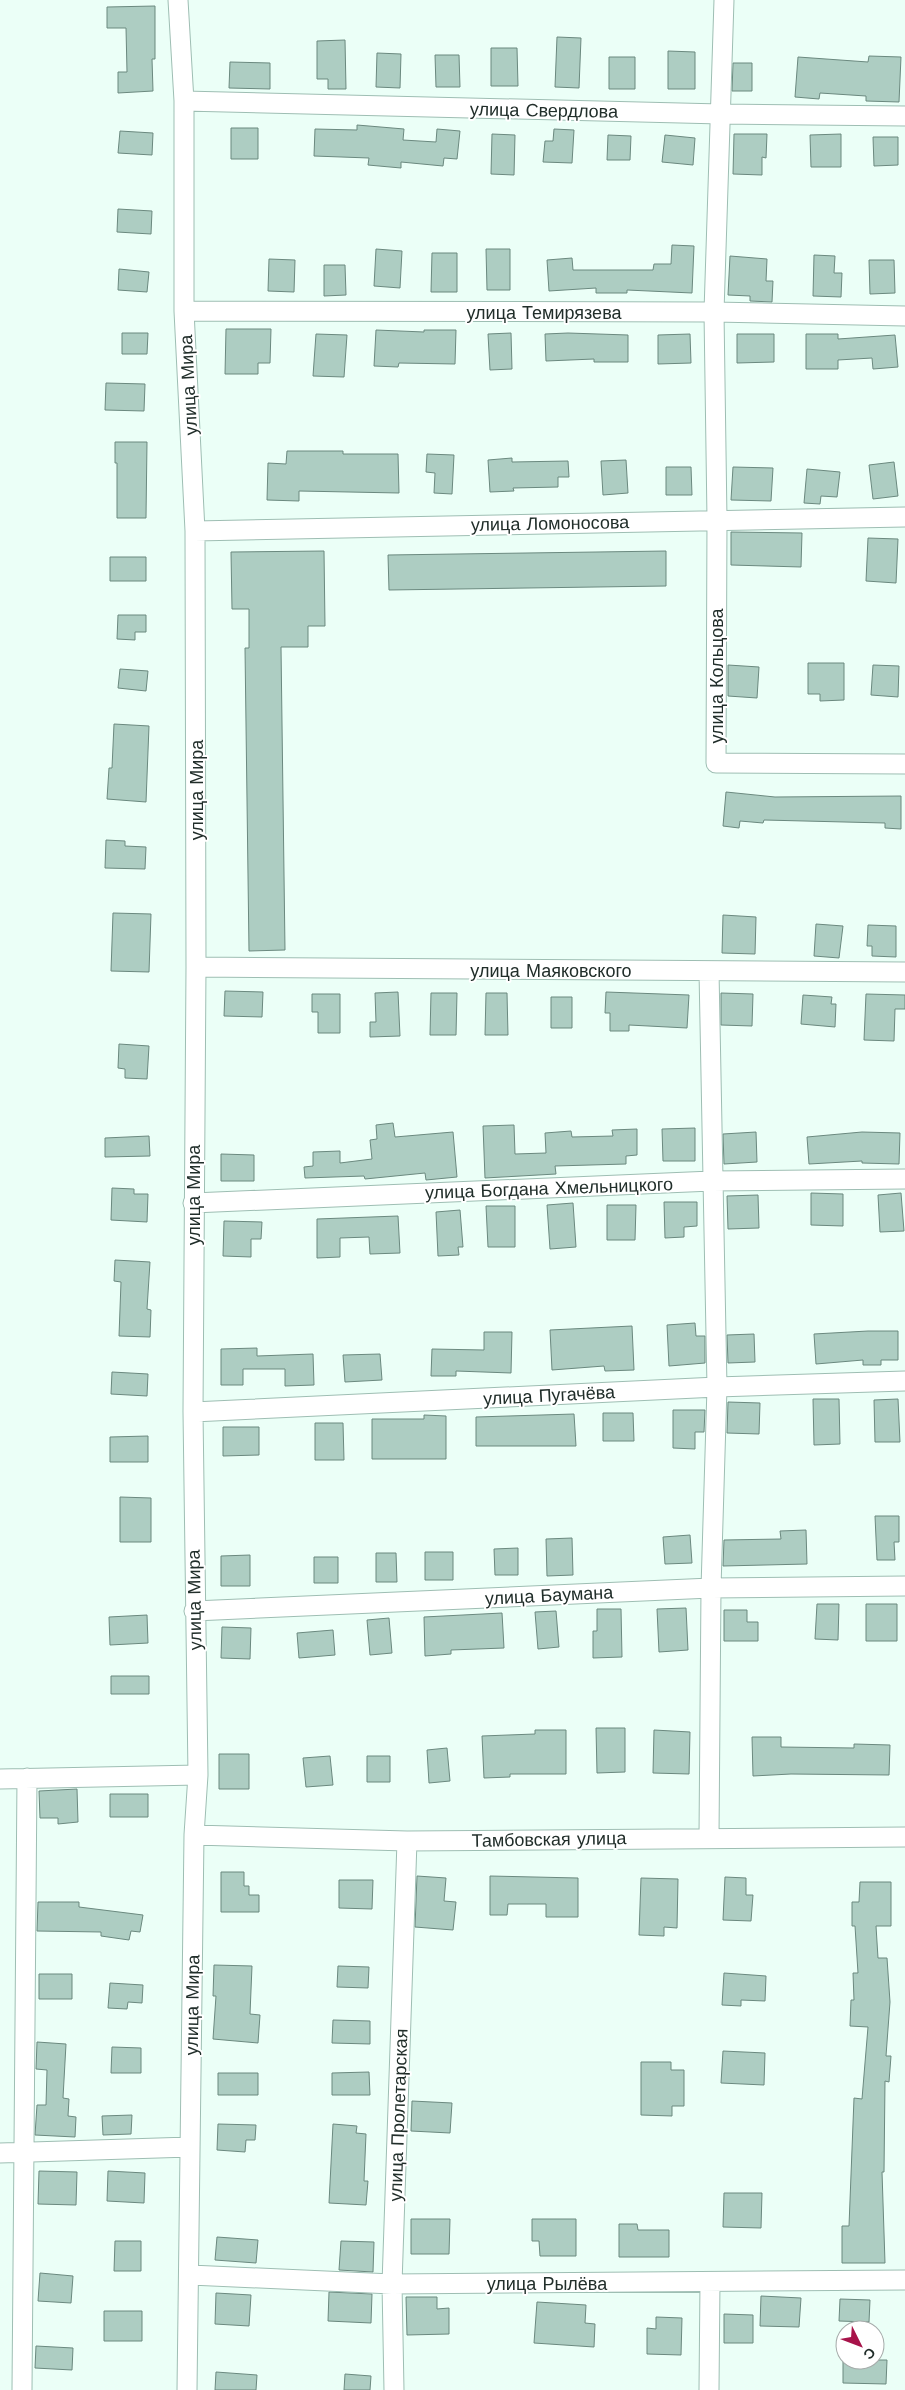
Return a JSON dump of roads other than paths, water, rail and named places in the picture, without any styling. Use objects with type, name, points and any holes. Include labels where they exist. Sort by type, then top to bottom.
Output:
[{"type":"street","name":"улица Мира","points":[[178,0],[184,101],[184,311],[196,531],[193,1412],[194,1610],[198,1775],[194,1835],[190,2276],[187,2390]]},
{"type":"street","points":[[717,519],[714,312],[724,0]]},
{"type":"street","name":"улица Свердлова","points":[[184,101],[721,114],[905,116]]},
{"type":"street","name":"улица Темирязева","points":[[184,311],[714,312],[905,316]]},
{"type":"street","name":"улица Ломоносова","points":[[196,531],[717,519],[905,517]]},
{"type":"street","name":"улица Кольцова","points":[[717,519],[716,763],[905,764]]},
{"type":"street","name":"улица Маяковского","points":[[196,967],[905,972]]},
{"type":"street","points":[[709,971],[716,1387],[711,1588],[709,1837]]},
{"type":"street","name":"улица Богдана Хмельницкого","points":[[193,1203],[712,1181],[905,1179]]},
{"type":"street","name":"улица Пугачёва","points":[[193,1412],[716,1387],[905,1381]]},
{"type":"street","name":"улица Баумана","points":[[194,1610],[711,1588],[905,1586]]},
{"type":"street","points":[[0,1778],[198,1775]]},
{"type":"street","points":[[22,2390],[28,1778]]},
{"type":"street","name":"Тамбовская улица","points":[[194,1835],[407,1841],[709,1837],[905,1837]]},
{"type":"street","name":"улица Пролетарская","points":[[394,2390],[392,2284],[407,1841]]},
{"type":"street","points":[[0,2153],[190,2147]]},
{"type":"street","name":"улица Рылёва","points":[[190,2276],[392,2284],[905,2280]]},
{"type":"street","points":[[709,2390],[710,2282]]}]
